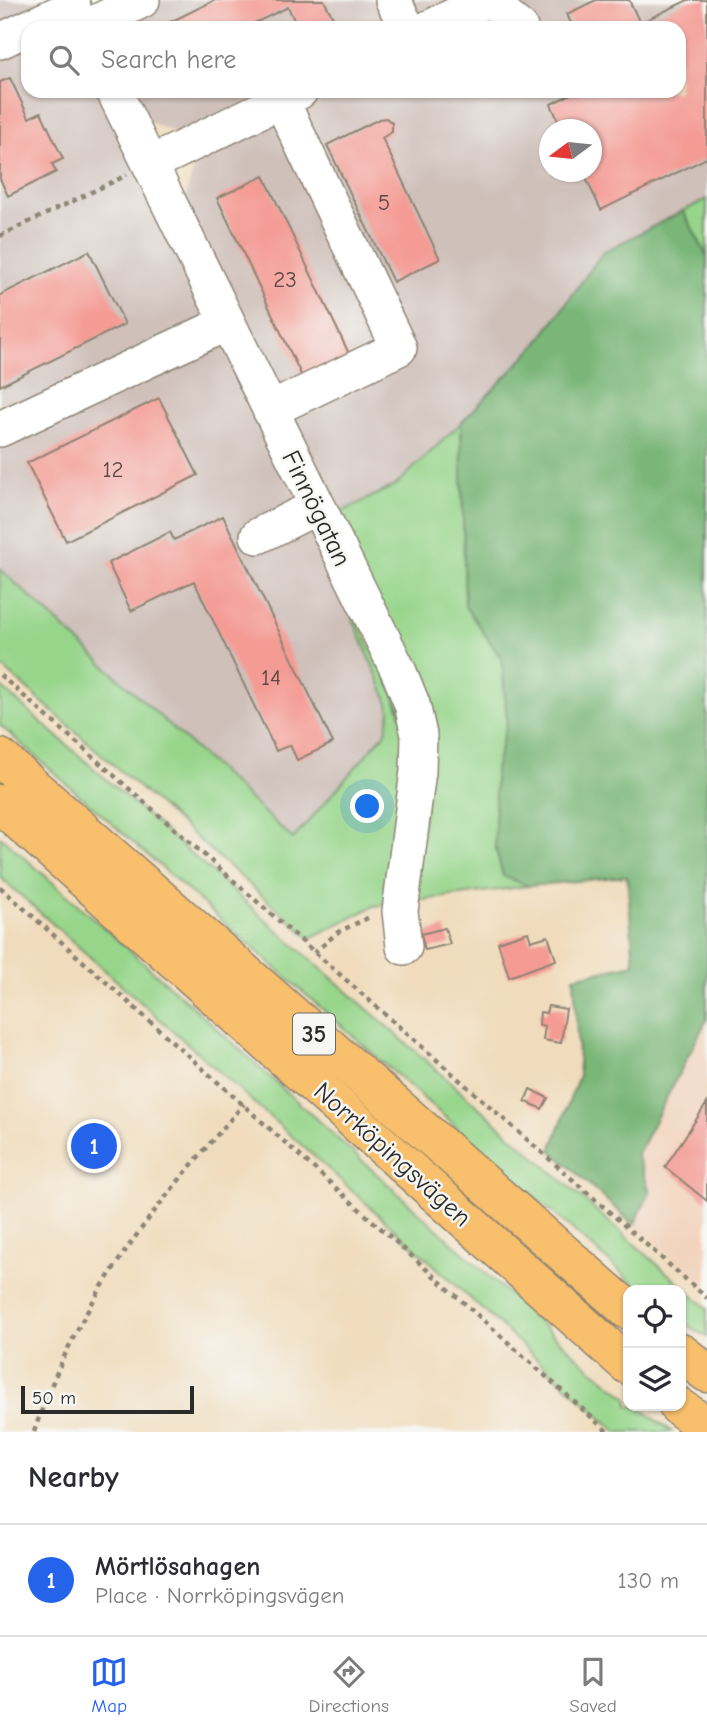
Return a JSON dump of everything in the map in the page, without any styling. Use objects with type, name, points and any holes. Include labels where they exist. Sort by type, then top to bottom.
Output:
[{"type":"main road","name":"Norrköpingsvägen","points":[[0,758],[623,1306]]},
{"type":"main road","name":"Norrköpingsvägen","points":[[0,804],[623,1361]]},
{"type":"main road","points":[[686,1357],[707,1373]]},
{"type":"main road","points":[[685,1411],[707,1427]]},
{"type":"street","points":[[78,16],[142,0]]},
{"type":"street","points":[[393,0],[404,21]]},
{"type":"street","points":[[444,21],[487,0]]},
{"type":"street","points":[[498,0],[505,16],[511,21]]},
{"type":"street","points":[[0,41],[21,34]]},
{"type":"street","name":"Finnögatan","points":[[117,98],[399,672],[419,735],[418,771],[400,911],[404,947]]},
{"type":"street","points":[[149,164],[286,98]]},
{"type":"street","points":[[270,410],[399,348],[291,98]]},
{"type":"street","points":[[0,429],[227,323]]},
{"type":"street","points":[[258,536],[316,507]]},
{"type":"path","points":[[0,236],[149,164]]},
{"type":"path","points":[[0,675],[707,1298]]},
{"type":"path","points":[[0,887],[608,1432]]},
{"type":"path","points":[[314,953],[338,932],[363,919],[400,911]]},
{"type":"path","points":[[34,1432],[69,1346],[97,1291],[160,1199],[244,1104]]},
{"type":"shaded area","points":[[0,0],[56,0],[35,21],[21,21],[21,98],[103,98],[327,558],[385,694],[390,711],[386,731],[293,839],[0,569]]},
{"type":"shaded area","points":[[91,0],[453,0],[411,21],[102,21]]},
{"type":"shaded area","points":[[528,0],[707,0],[707,199],[603,252],[537,344],[461,423],[396,485],[333,516],[184,203],[195,163],[329,98],[686,98],[686,21],[485,21]]},
{"type":"shaded area","points":[[138,98],[257,98],[182,135],[151,123]]},
{"type":"shaded area","points":[[707,1019],[707,1287],[634,1225],[650,1192],[637,1155]]},
{"type":"green space","points":[[707,199],[707,256],[683,211]]},
{"type":"green space","points":[[683,211],[707,256],[707,1019],[637,1155],[650,1192],[634,1225],[551,1150],[579,1075],[574,977],[634,964],[627,876],[529,886],[503,876],[495,846],[495,770],[507,723],[502,659],[465,606],[461,423],[537,344],[603,252]]},
{"type":"green space","points":[[461,423],[465,606],[502,659],[507,723],[495,770],[503,876],[529,886],[413,901],[427,792],[333,516],[396,485]]},
{"type":"green space","points":[[327,558],[412,731],[393,903],[374,906],[310,938],[0,665],[0,569],[293,839],[386,732],[390,711]]},
{"type":"green space","points":[[0,686],[681,1285],[635,1285],[0,725]]},
{"type":"green space","points":[[0,836],[191,1005],[583,1362],[623,1394],[623,1411],[644,1411],[672,1432],[617,1432],[334,1174],[0,877]]},
{"type":"green space","points":[[686,1290],[707,1308],[707,1337],[686,1324]]},
{"type":"building","points":[[215,0],[324,0],[334,20],[295,21],[288,7],[259,21],[172,21]]},
{"type":"building","points":[[596,0],[629,0],[639,21],[570,21],[567,14]]},
{"type":"building","points":[[688,0],[707,0],[707,158],[601,210],[588,182],[602,182],[602,119],[557,119],[551,104],[563,98],[686,98],[686,21],[644,21]]},
{"type":"building","points":[[10,78],[29,118],[41,112],[63,159],[52,164],[56,172],[8,196],[0,179],[0,82]]},
{"type":"building","points":[[386,118],[392,123],[392,132],[382,138],[440,259],[393,282],[327,145]]},
{"type":"building","points":[[264,176],[352,360],[305,383],[217,198]]},
{"type":"building","points":[[89,251],[125,324],[0,386],[0,295]]},
{"type":"building","points":[[159,398],[198,475],[66,541],[27,463]]},
{"type":"building","points":[[223,516],[333,743],[297,760],[290,745],[276,751],[194,581],[131,611],[108,563],[170,532],[174,540]]},
{"type":"building","points":[[445,928],[450,944],[425,950],[421,934]]},
{"type":"building","points":[[528,932],[531,941],[548,936],[556,960],[509,977],[498,942]]},
{"type":"building","points":[[548,1006],[566,1009],[561,1043],[543,1040],[545,1026],[539,1025],[540,1012],[546,1013]]},
{"type":"building","points":[[530,1089],[548,1098],[542,1109],[525,1101]]},
{"type":"building","points":[[707,1103],[707,1201],[665,1167]]},
{"type":"place","name":"Mörtlösahagen","points":[[94,1146]]}]
